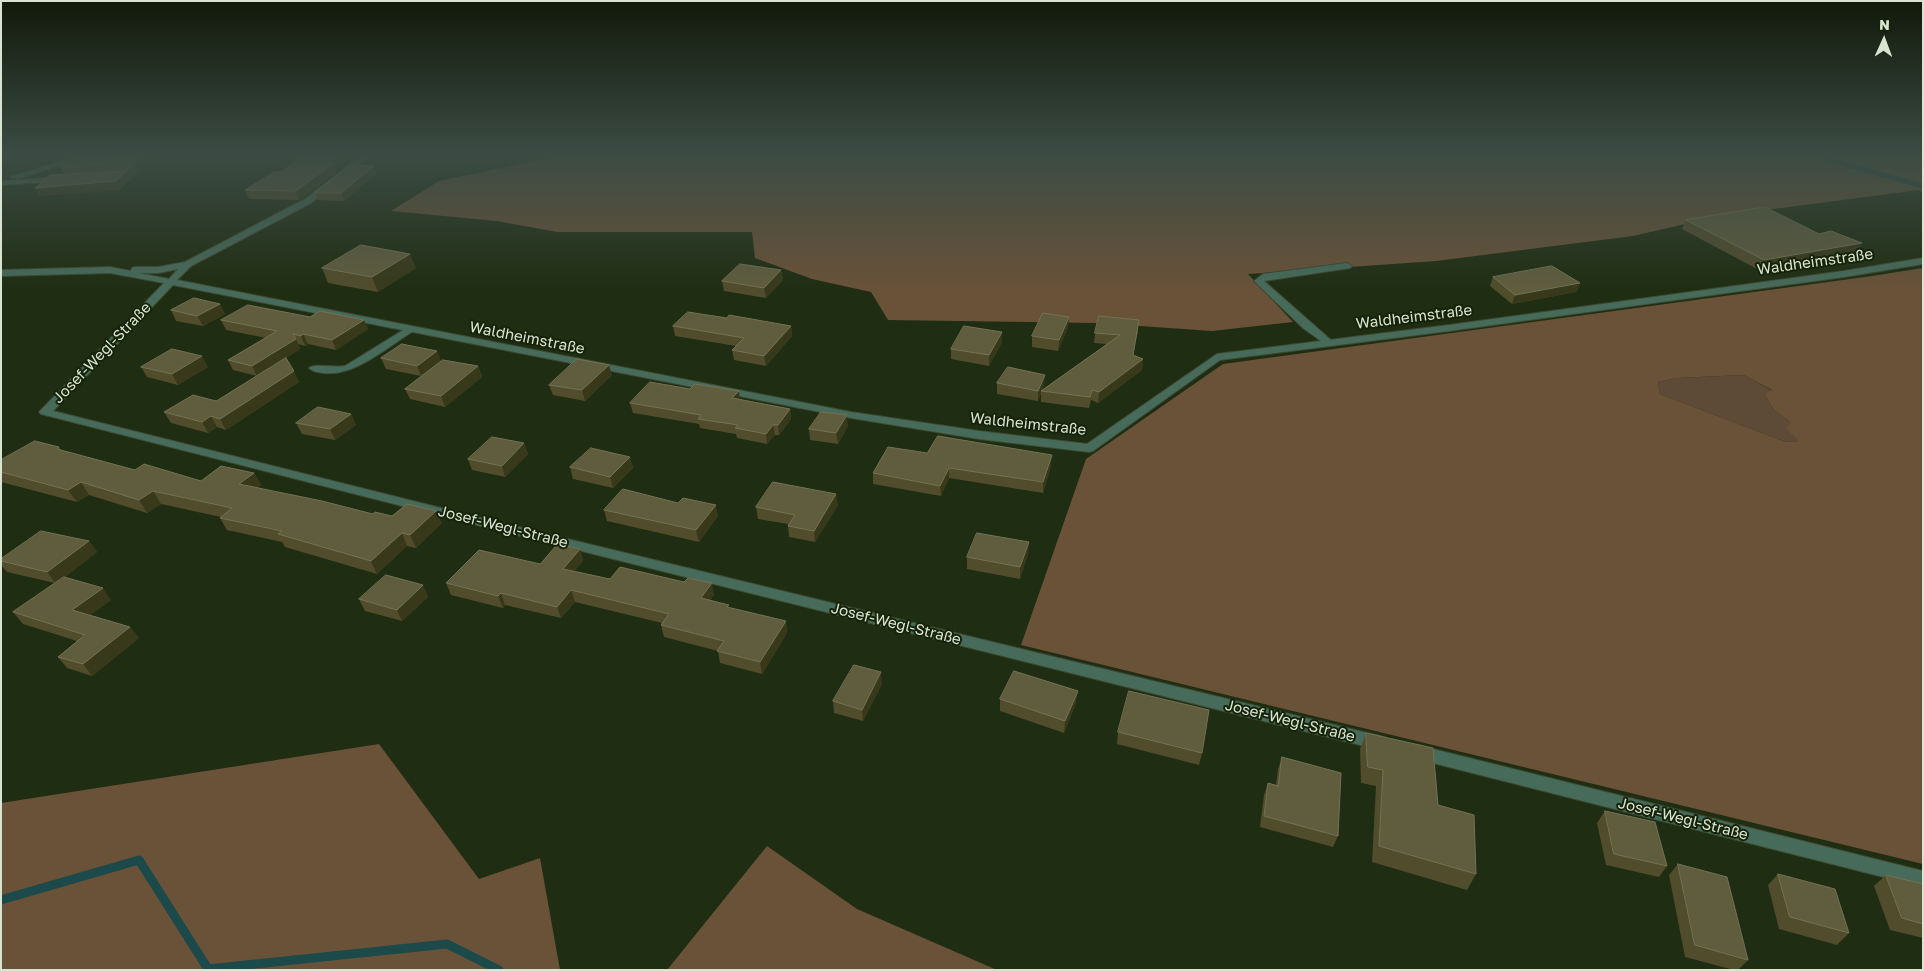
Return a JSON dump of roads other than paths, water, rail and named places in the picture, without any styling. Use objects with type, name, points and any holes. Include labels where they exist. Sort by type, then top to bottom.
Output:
[{"type":"street","points":[[170,282],[188,264],[307,201]]},
{"type":"street","name":"Waldheimstraße","points":[[110,270],[408,330],[851,415],[979,435],[1089,448],[1217,357],[1852,273],[1923,260]]},
{"type":"street","name":"Waldheimstraße","points":[[1,273],[158,270],[188,264]]},
{"type":"street","points":[[1328,343],[1306,326],[1259,281],[1263,276],[1347,266]]},
{"type":"street","name":"Josef-Wegl-Straße","points":[[170,282],[45,412],[1923,879]]},
{"type":"street","points":[[314,368],[334,371],[348,368],[408,330]]},
{"type":"waterway","points":[[1,900],[139,860],[208,969],[447,944],[499,970]]}]
